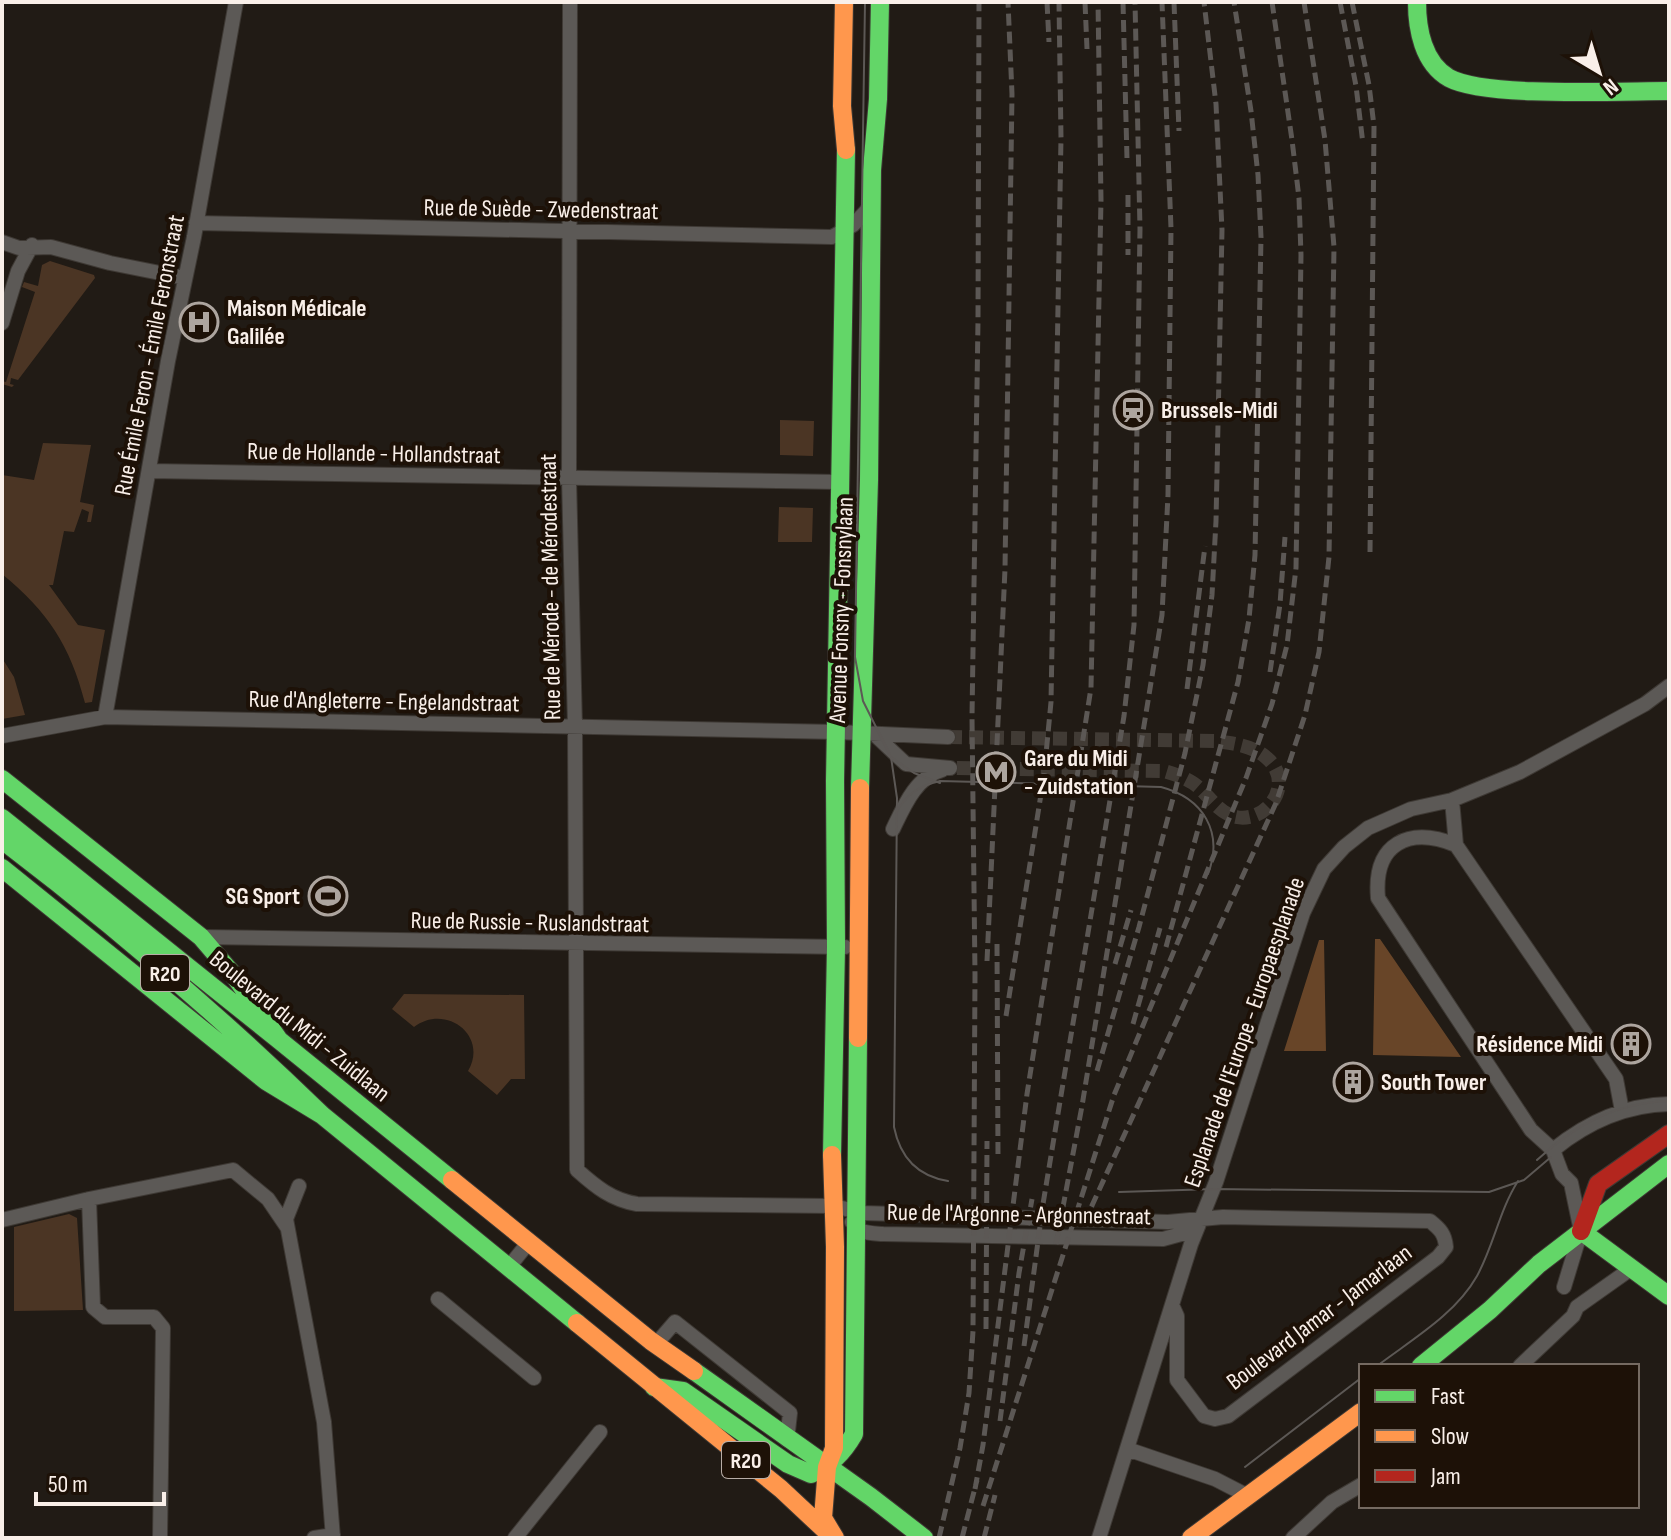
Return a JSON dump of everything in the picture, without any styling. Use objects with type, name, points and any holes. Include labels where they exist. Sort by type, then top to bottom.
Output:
[{"type":"main road","name":"Avenue Fonsny - Fonsnylaan","points":[[844,2],[836,947],[849,1215]]},
{"type":"main road","name":"Avenue Fonsny - Fonsnylaan","points":[[849,1215],[868,733],[872,205],[880,2]]},
{"type":"main road","points":[[1417,2],[1416,20],[1423,46],[1440,71],[1461,84],[1669,91]]},
{"type":"main road","points":[[2,779],[201,937],[236,978],[279,1040]]},
{"type":"main road","name":"Boulevard du Midi - Zuidlaan","points":[[2,818],[656,1344],[924,1538]]},
{"type":"main road","name":"Boulevard du Midi - Zuidlaan","points":[[2,840],[57,882],[247,1042],[322,1115],[781,1489],[834,1538]]},
{"type":"main road","name":"Boulevard du Midi - Zuidlaan","points":[[2,868],[266,1081],[322,1115]]},
{"type":"main road","points":[[1581,1231],[1598,1184],[1669,1134]]},
{"type":"main road","points":[[1423,1364],[1581,1231],[1669,1164]]},
{"type":"main road","points":[[827,1467],[843,1455],[854,1434],[849,1215]]},
{"type":"main road","points":[[834,1538],[823,1518],[827,1467],[834,1448],[849,1215]]},
{"type":"main road","points":[[1581,1231],[1669,1296]]},
{"type":"main road","name":"Boulevard du Midi - Zuidlaan","points":[[654,1387],[683,1391],[788,1464],[811,1474],[827,1467]]},
{"type":"main road","points":[[1191,1538],[1359,1413]]},
{"type":"street","name":"Rue Émile Feron - Émile Feronstraat","points":[[105,717],[236,2]]},
{"type":"street","name":"Rue de Mérode - de Mérodestraat","points":[[570,2],[569,478],[575,727],[577,1170]]},
{"type":"street","points":[[844,233],[872,205]]},
{"type":"street","name":"Rue de Suède - Zwedenstraat","points":[[196,223],[827,237],[844,233]]},
{"type":"street","points":[[2,242],[19,248],[32,245],[51,247],[185,278]]},
{"type":"street","points":[[2,323],[18,271],[32,245]]},
{"type":"street","name":"Rue de Hollande - Hollandstraat","points":[[149,471],[839,482]]},
{"type":"street","points":[[1645,704],[1669,686]]},
{"type":"street","points":[[1645,704],[1669,696]]},
{"type":"street","name":"Esplanade de l'Europe - Europaesplanade","points":[[1099,1538],[1191,1244],[1216,1182],[1303,913],[1316,883],[1334,857],[1368,828],[1411,809],[1452,800],[1520,772],[1645,704]]},
{"type":"street","name":"Rue d'Angleterre - Engelandstraat","points":[[2,736],[105,717],[948,737]]},
{"type":"street","points":[[868,733],[906,764],[950,768],[924,778],[904,805],[893,829]]},
{"type":"street","points":[[889,771],[921,766]]},
{"type":"street","points":[[1452,800],[1456,845],[1616,1079],[1622,1111]]},
{"type":"street","points":[[1456,845],[1428,836],[1408,838],[1398,844],[1382,863],[1378,898],[1531,1130],[1553,1150],[1562,1174],[1571,1183],[1581,1231],[1564,1287]]},
{"type":"street","name":"Rue de Russie - Ruslandstraat","points":[[201,937],[858,948]]},
{"type":"street","points":[[1553,1150],[1586,1127],[1622,1111],[1669,1104]]},
{"type":"street","points":[[2,1220],[233,1170],[268,1199],[287,1227]]},
{"type":"street","name":"Rue de l'Argonne - Argonnestraat","points":[[577,1170],[605,1193],[637,1204],[849,1215],[919,1214],[1168,1222],[1223,1217],[1430,1221],[1445,1237],[1446,1247],[1438,1257]]},
{"type":"street","points":[[299,1186],[288,1211],[287,1227],[324,1422],[333,1536],[314,1538]]},
{"type":"street","points":[[89,1199],[93,1307],[105,1317],[154,1317],[163,1328],[160,1538]]},
{"type":"street","points":[[919,1214],[919,1234]]},
{"type":"street","name":"Rue de l'Argonne - Argonnestraat","points":[[849,1215],[872,1233],[1163,1239],[1185,1233],[1201,1221]]},
{"type":"street","points":[[508,1268],[529,1242]]},
{"type":"street","name":"Boulevard Jamar - Jamarlaan","points":[[1190,1399],[1204,1416],[1215,1419],[1228,1416],[1438,1257]]},
{"type":"street","points":[[1522,1364],[1573,1316],[1577,1307],[1632,1268]]},
{"type":"street","points":[[438,1299],[534,1378]]},
{"type":"street","name":"Esplanade de l'Europe - Europaesplanade","points":[[1172,1305],[1177,1316],[1177,1380],[1190,1399]]},
{"type":"street","points":[[656,1344],[675,1322],[790,1413],[787,1440]]},
{"type":"street","points":[[515,1538],[600,1432]]},
{"type":"street","points":[[1127,1449],[1215,1479],[1248,1496]]},
{"type":"street","points":[[1293,1538],[1332,1502],[1359,1486]]},
{"type":"shaded area","points":[[50,261],[94,275],[95,278],[18,380],[11,378],[10,384],[14,385],[2,384],[2,381],[6,382],[35,292],[22,287],[24,282],[38,286],[42,265]]},
{"type":"shaded area","points":[[780,420],[814,421],[813,456],[780,455]]},
{"type":"shaded area","points":[[43,443],[91,445],[80,502],[94,505],[91,522],[87,522],[89,512],[82,509],[74,532],[64,531],[53,585],[49,585],[78,625],[105,630],[92,702],[85,703],[72,664],[45,616],[2,574],[2,475],[34,480]]},
{"type":"shaded area","points":[[779,507],[813,508],[812,542],[778,542]]},
{"type":"shaded area","points":[[2,658],[14,677],[25,715],[2,719]]},
{"type":"shaded area","points":[[1375,939],[1380,939],[1461,1057],[1373,1055]]},
{"type":"shaded area","points":[[1319,940],[1324,940],[1326,1051],[1284,1051]]},
{"type":"shaded area","points":[[404,994],[524,995],[525,1079],[511,1079],[497,1095],[468,1071],[473,1046],[460,1026],[438,1019],[414,1027],[392,1009]]},
{"type":"shaded area","points":[[69,1214],[77,1218],[83,1310],[14,1311],[14,1227]]},
{"type":"tunnel","points":[[948,737],[1217,741],[1245,746],[1264,755],[1276,770],[1279,780],[1278,791],[1267,808],[1258,814],[1236,817],[1223,811],[1193,783],[1164,771],[950,768]]},
{"type":"tram line","points":[[865,2],[855,657],[863,701],[891,757],[897,798],[894,1127],[901,1147],[912,1163],[927,1175],[948,1181]]},
{"type":"tram line","points":[[888,755],[914,773],[940,783]]},
{"type":"tram line","points":[[896,813],[914,792],[940,781],[1161,787],[1188,799],[1206,819],[1213,844],[1208,874]]},
{"type":"tram line","points":[[1537,1160],[1566,1136],[1597,1118],[1631,1106],[1669,1101]]},
{"type":"tram line","points":[[1119,1192],[1214,1189],[1489,1192],[1524,1180],[1551,1157]]},
{"type":"tram line","points":[[1380,1364],[1432,1326],[1468,1290],[1483,1264],[1518,1181]]},
{"type":"tram line","points":[[1245,1467],[1359,1380]]},
{"type":"railway","points":[[939,1538],[960,1448],[969,1393],[973,1331],[975,975],[972,717],[979,2]]},
{"type":"railway","points":[[987,961],[1005,569],[1012,94],[1008,2]]},
{"type":"railway","points":[[1047,2],[1049,42]]},
{"type":"railway","points":[[1006,1016],[1044,775],[1051,702],[1061,138],[1059,2]]},
{"type":"railway","points":[[1085,2],[1087,49]]},
{"type":"railway","points":[[975,1489],[1027,1094],[1091,688],[1101,200],[1098,2]]},
{"type":"railway","points":[[1123,2],[1127,159]]},
{"type":"railway","points":[[1024,1346],[1043,1204],[1124,716],[1134,625],[1140,229],[1135,2]]},
{"type":"railway","points":[[1056,1244],[1082,1106],[1162,615],[1168,495],[1171,228],[1162,2]]},
{"type":"railway","points":[[1174,2],[1179,131]]},
{"type":"railway","points":[[1097,1071],[1185,753],[1203,665],[1212,595],[1222,230],[1216,104],[1204,2]]},
{"type":"railway","points":[[1166,947],[1238,682],[1249,619],[1255,555],[1261,237],[1251,111],[1234,2]]},
{"type":"railway","points":[[983,1506],[1114,1095],[1246,778],[1272,704],[1287,645],[1296,568],[1301,255],[1299,198],[1272,2]]},
{"type":"railway","points":[[1084,1223],[1276,803],[1305,715],[1319,652],[1329,557],[1334,247],[1325,140],[1304,2]]},
{"type":"railway","points":[[1340,2],[1363,144]]},
{"type":"railway","points":[[1352,2],[1374,126],[1370,554]]},
{"type":"railway","points":[[1128,195],[1128,255]]},
{"type":"railway","points":[[1270,672],[1280,604],[1285,537]]},
{"type":"railway","points":[[1187,689],[1205,546]]},
{"type":"railway","points":[[1115,964],[1131,910]]},
{"type":"railway","points":[[1133,1024],[1160,928]]},
{"type":"railway","points":[[997,944],[998,1156]]},
{"type":"railway","points":[[986,1329],[987,1141]]},
{"type":"railway","points":[[1000,1421],[1032,1199]]},
{"type":"railway","points":[[962,1538],[977,1480]]},
{"type":"railway","points":[[984,1538],[995,1495]]},
{"type":"traffic: fast","points":[[860,788],[869,480],[872,170],[878,99],[880,2]]},
{"type":"traffic: fast","points":[[1417,2],[1420,34],[1427,54],[1440,72],[1449,78],[1467,84],[1522,91],[1669,91]]},
{"type":"traffic: fast","points":[[832,1155],[846,150]]},
{"type":"traffic: fast","points":[[2,779],[201,937],[236,978],[279,1040],[452,1180]]},
{"type":"traffic: fast","points":[[2,818],[279,1040]]},
{"type":"traffic: fast","points":[[2,840],[166,973],[322,1115]]},
{"type":"traffic: fast","points":[[2,868],[266,1081],[322,1115],[577,1323]]},
{"type":"traffic: fast","points":[[654,1387],[683,1391],[788,1464],[811,1474],[836,1458],[854,1434],[858,1038]]},
{"type":"traffic: fast","points":[[1423,1364],[1490,1310],[1539,1264],[1669,1164]]},
{"type":"traffic: fast","points":[[1581,1231],[1669,1296]]},
{"type":"traffic: fast","points":[[694,1371],[924,1538]]},
{"type":"traffic: slow","points":[[844,2],[842,106],[846,150]]},
{"type":"traffic: slow","points":[[858,1038],[860,788]]},
{"type":"traffic: slow","points":[[832,1155],[834,1448],[827,1467],[823,1518],[835,1538]]},
{"type":"traffic: slow","points":[[452,1180],[651,1341],[694,1371]]},
{"type":"traffic: slow","points":[[577,1323],[781,1489],[828,1533]]},
{"type":"traffic: slow","points":[[1191,1538],[1359,1413]]},
{"type":"traffic: jam","points":[[1581,1231],[1598,1184],[1669,1134]]},
{"type":"place","name":"Maison Médicale Galilée","points":[[199,322]]},
{"type":"place","name":"Brussels-Midi","points":[[1133,410]]},
{"type":"place","name":"Gare du Midi - Zuidstation","points":[[996,772]]},
{"type":"place","name":"SG Sport","points":[[328,896]]},
{"type":"place","name":"Résidence Midi","points":[[1631,1044]]},
{"type":"place","name":"South Tower","points":[[1353,1082]]}]
